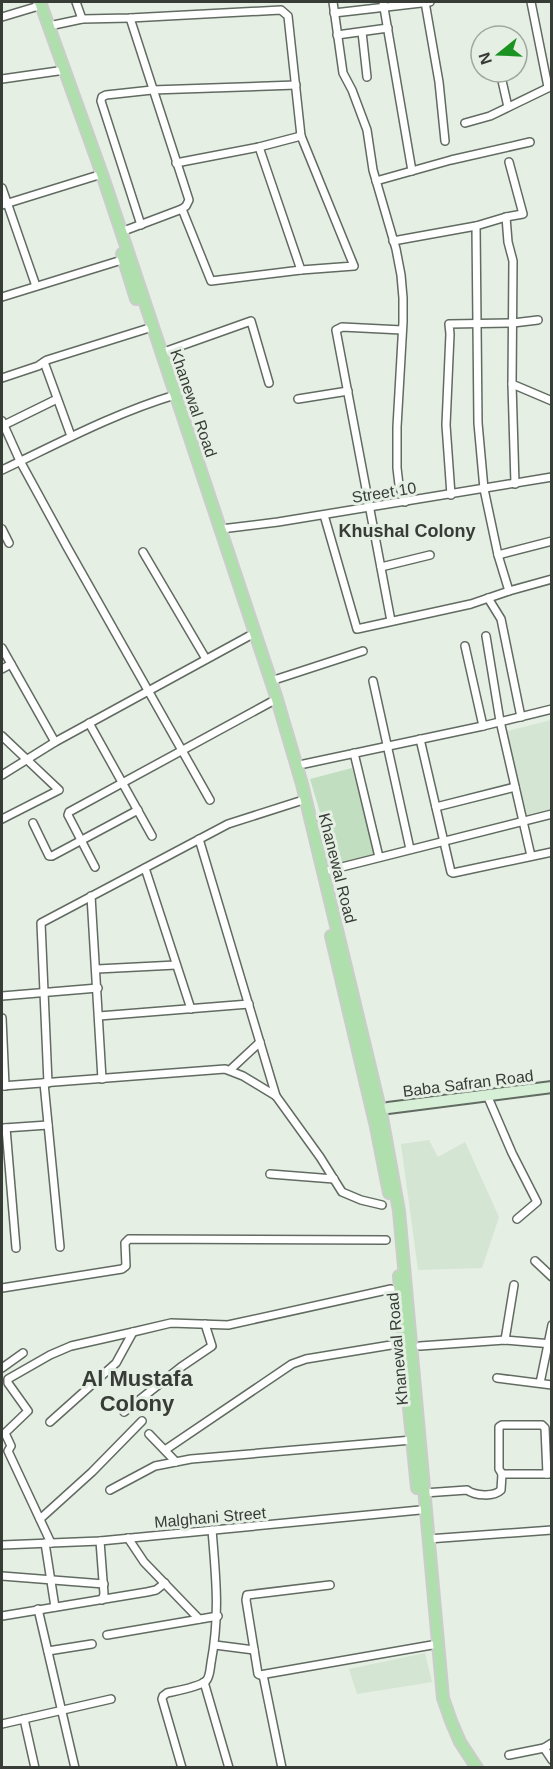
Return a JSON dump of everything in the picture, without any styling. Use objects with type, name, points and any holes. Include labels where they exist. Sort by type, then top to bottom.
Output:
[{"type":"main road","name":"Khanewal Road","points":[[38,4],[49,26],[61,70]]},
{"type":"main road","name":"Khanewal Road","points":[[38,4],[121,232],[146,329],[220,529],[271,681],[302,784],[392,1164],[401,1223],[443,1698],[460,1742],[477,1767]]},
{"type":"main road","name":"Khanewal Road","points":[[100,175],[161,353],[172,396],[271,702],[300,801],[376,1127],[392,1207],[438,1699],[443,1717],[456,1744],[471,1767]]},
{"type":"main road","name":"Baba Safran Road","points":[[388,1108],[552,1087]]},
{"type":"street","points":[[76,2],[82,19]]},
{"type":"street","points":[[333,2],[343,73],[368,130],[373,170],[401,275],[403,298],[397,468],[399,485],[405,502]]},
{"type":"street","points":[[425,2],[439,82],[445,141]]},
{"type":"street","points":[[334,13],[384,4],[430,2]]},
{"type":"street","points":[[465,123],[490,116],[550,86],[531,2]]},
{"type":"street","points":[[2,17],[38,4]]},
{"type":"street","points":[[384,4],[412,171]]},
{"type":"street","points":[[49,26],[82,19],[281,10],[288,16],[301,136],[354,266],[211,281],[182,209]]},
{"type":"street","points":[[121,232],[182,209],[189,200],[130,18]]},
{"type":"street","points":[[337,35],[388,28]]},
{"type":"street","points":[[362,32],[367,77]]},
{"type":"street","points":[[2,79],[61,70]]},
{"type":"street","points":[[503,84],[508,107]]},
{"type":"street","points":[[141,225],[101,99],[106,95],[152,90],[296,85]]},
{"type":"street","points":[[176,163],[259,147],[301,136]]},
{"type":"street","points":[[376,181],[530,142]]},
{"type":"street","points":[[259,147],[301,270]]},
{"type":"street","points":[[393,241],[476,226],[523,214],[509,162]]},
{"type":"street","points":[[4,204],[100,175]]},
{"type":"street","points":[[2,188],[4,204],[36,286]]},
{"type":"street","points":[[506,218],[508,242],[513,261],[512,384],[515,484]]},
{"type":"street","points":[[476,226],[478,423],[484,489],[498,555],[509,591]]},
{"type":"street","points":[[2,297],[127,258]]},
{"type":"street","points":[[451,495],[446,424],[449,324],[513,323],[538,320]]},
{"type":"street","points":[[161,353],[251,321],[269,383]]},
{"type":"street","points":[[391,621],[336,330],[342,327],[402,330]]},
{"type":"street","points":[[2,378],[146,329]]},
{"type":"street","points":[[44,362],[71,436]]},
{"type":"street","points":[[512,384],[552,401]]},
{"type":"street","points":[[298,399],[348,391]]},
{"type":"street","points":[[2,470],[71,436],[129,411],[172,396]]},
{"type":"street","points":[[57,399],[2,424],[20,461],[210,800]]},
{"type":"street","name":"Street 10","points":[[220,529],[324,515],[552,477]]},
{"type":"street","points":[[324,515],[357,628],[471,604],[552,579]]},
{"type":"street","points":[[2,529],[9,543]]},
{"type":"street","points":[[498,555],[552,540]]},
{"type":"street","points":[[143,552],[206,659]]},
{"type":"street","points":[[381,567],[430,555]]},
{"type":"street","points":[[488,598],[501,619],[521,717]]},
{"type":"street","points":[[2,775],[55,742],[249,636]]},
{"type":"street","points":[[486,636],[500,721],[531,856]]},
{"type":"street","points":[[465,646],[483,726]]},
{"type":"street","points":[[2,648],[55,742]]},
{"type":"street","points":[[271,681],[363,651]]},
{"type":"street","points":[[2,669],[11,664]]},
{"type":"street","points":[[373,681],[410,849]]},
{"type":"street","points":[[95,867],[68,813],[271,702]]},
{"type":"street","points":[[304,764],[552,709]]},
{"type":"street","points":[[90,723],[152,836]]},
{"type":"street","points":[[2,736],[59,789],[2,819]]},
{"type":"street","points":[[420,739],[450,870],[453,873],[552,852]]},
{"type":"street","points":[[354,753],[379,857]]},
{"type":"street","points":[[436,807],[515,787]]},
{"type":"street","points":[[60,1247],[48,1125],[41,923],[228,824],[300,801]]},
{"type":"street","points":[[33,824],[51,856],[138,810]]},
{"type":"street","points":[[330,870],[552,814]]},
{"type":"street","points":[[199,839],[276,1096],[342,1192],[382,1205]]},
{"type":"street","points":[[145,868],[191,1009]]},
{"type":"street","points":[[92,896],[102,1078]]},
{"type":"street","points":[[97,969],[176,965]]},
{"type":"street","points":[[2,996],[98,988]]},
{"type":"street","points":[[99,1016],[249,1004]]},
{"type":"street","points":[[2,1018],[3,1086],[225,1069],[243,1076],[276,1096]]},
{"type":"street","points":[[230,1070],[260,1042]]},
{"type":"street","points":[[487,1095],[512,1154],[537,1202],[517,1219]]},
{"type":"street","points":[[16,1248],[4,1128],[48,1125]]},
{"type":"street","points":[[270,1174],[334,1179]]},
{"type":"street","points":[[2,1288],[122,1269],[126,1266],[125,1244],[129,1239],[386,1240]]},
{"type":"street","points":[[535,1261],[552,1277]]},
{"type":"street","points":[[505,1340],[514,1285]]},
{"type":"street","points":[[55,1607],[48,1543],[40,1519],[5,1452],[11,1446],[4,1433],[28,1411],[8,1383],[8,1379],[71,1346],[171,1323],[228,1325],[392,1289]]},
{"type":"street","points":[[124,1412],[181,1366],[212,1346],[205,1324]]},
{"type":"street","points":[[540,1383],[550,1344],[552,1325]]},
{"type":"street","points":[[50,1422],[116,1363],[133,1332]]},
{"type":"street","points":[[420,1346],[505,1340],[550,1344]]},
{"type":"street","points":[[165,1450],[292,1364],[306,1359],[397,1344]]},
{"type":"street","points":[[2,1368],[23,1353]]},
{"type":"street","points":[[497,1378],[552,1385]]},
{"type":"street","points":[[40,1519],[92,1472],[142,1421]]},
{"type":"street","points":[[424,1493],[466,1490],[472,1494],[497,1494],[501,1490],[502,1474],[500,1426],[542,1425],[545,1428],[549,1474],[502,1474]]},
{"type":"street","points":[[149,1434],[176,1462]]},
{"type":"street","points":[[110,1490],[155,1466],[176,1462],[231,1454],[412,1440]]},
{"type":"street","name":"Malghani Street","points":[[2,1545],[100,1541],[420,1510]]},
{"type":"street","points":[[182,1767],[163,1703],[163,1696],[166,1693],[204,1682],[209,1677],[218,1616],[212,1530]]},
{"type":"street","points":[[428,1539],[552,1530]]},
{"type":"street","points":[[128,1538],[144,1562],[199,1619]]},
{"type":"street","points":[[100,1541],[104,1584],[102,1600]]},
{"type":"street","points":[[2,1576],[104,1584]]},
{"type":"street","points":[[2,1616],[147,1592],[156,1590],[165,1582]]},
{"type":"street","points":[[330,1585],[247,1595],[258,1674],[263,1676],[432,1645]]},
{"type":"street","points":[[38,1609],[75,1767]]},
{"type":"street","points":[[107,1635],[218,1616]]},
{"type":"street","points":[[48,1651],[92,1644]]},
{"type":"street","points":[[215,1645],[254,1650]]},
{"type":"street","points":[[263,1676],[282,1767]]},
{"type":"street","points":[[204,1682],[230,1767]]},
{"type":"street","points":[[2,1724],[111,1699]]},
{"type":"street","points":[[24,1719],[35,1767]]},
{"type":"street","points":[[509,1755],[544,1748],[552,1743]]},
{"type":"street","points":[[544,1748],[552,1760]]},
{"type":"shaded area","points":[[551,720],[551,818],[527,824],[504,732]]},
{"type":"shaded area","points":[[352,768],[377,856],[336,866],[310,779]]},
{"type":"shaded area","points":[[429,1140],[438,1157],[465,1142],[499,1217],[482,1268],[418,1270],[401,1144]]},
{"type":"shaded area","points":[[425,1653],[432,1682],[357,1694],[349,1669]]},
{"type":"district","name":"Khushal Colony","points":[[407,531]]},
{"type":"district","name":"Al Mustafa Colony","points":[[137,1390]]}]
